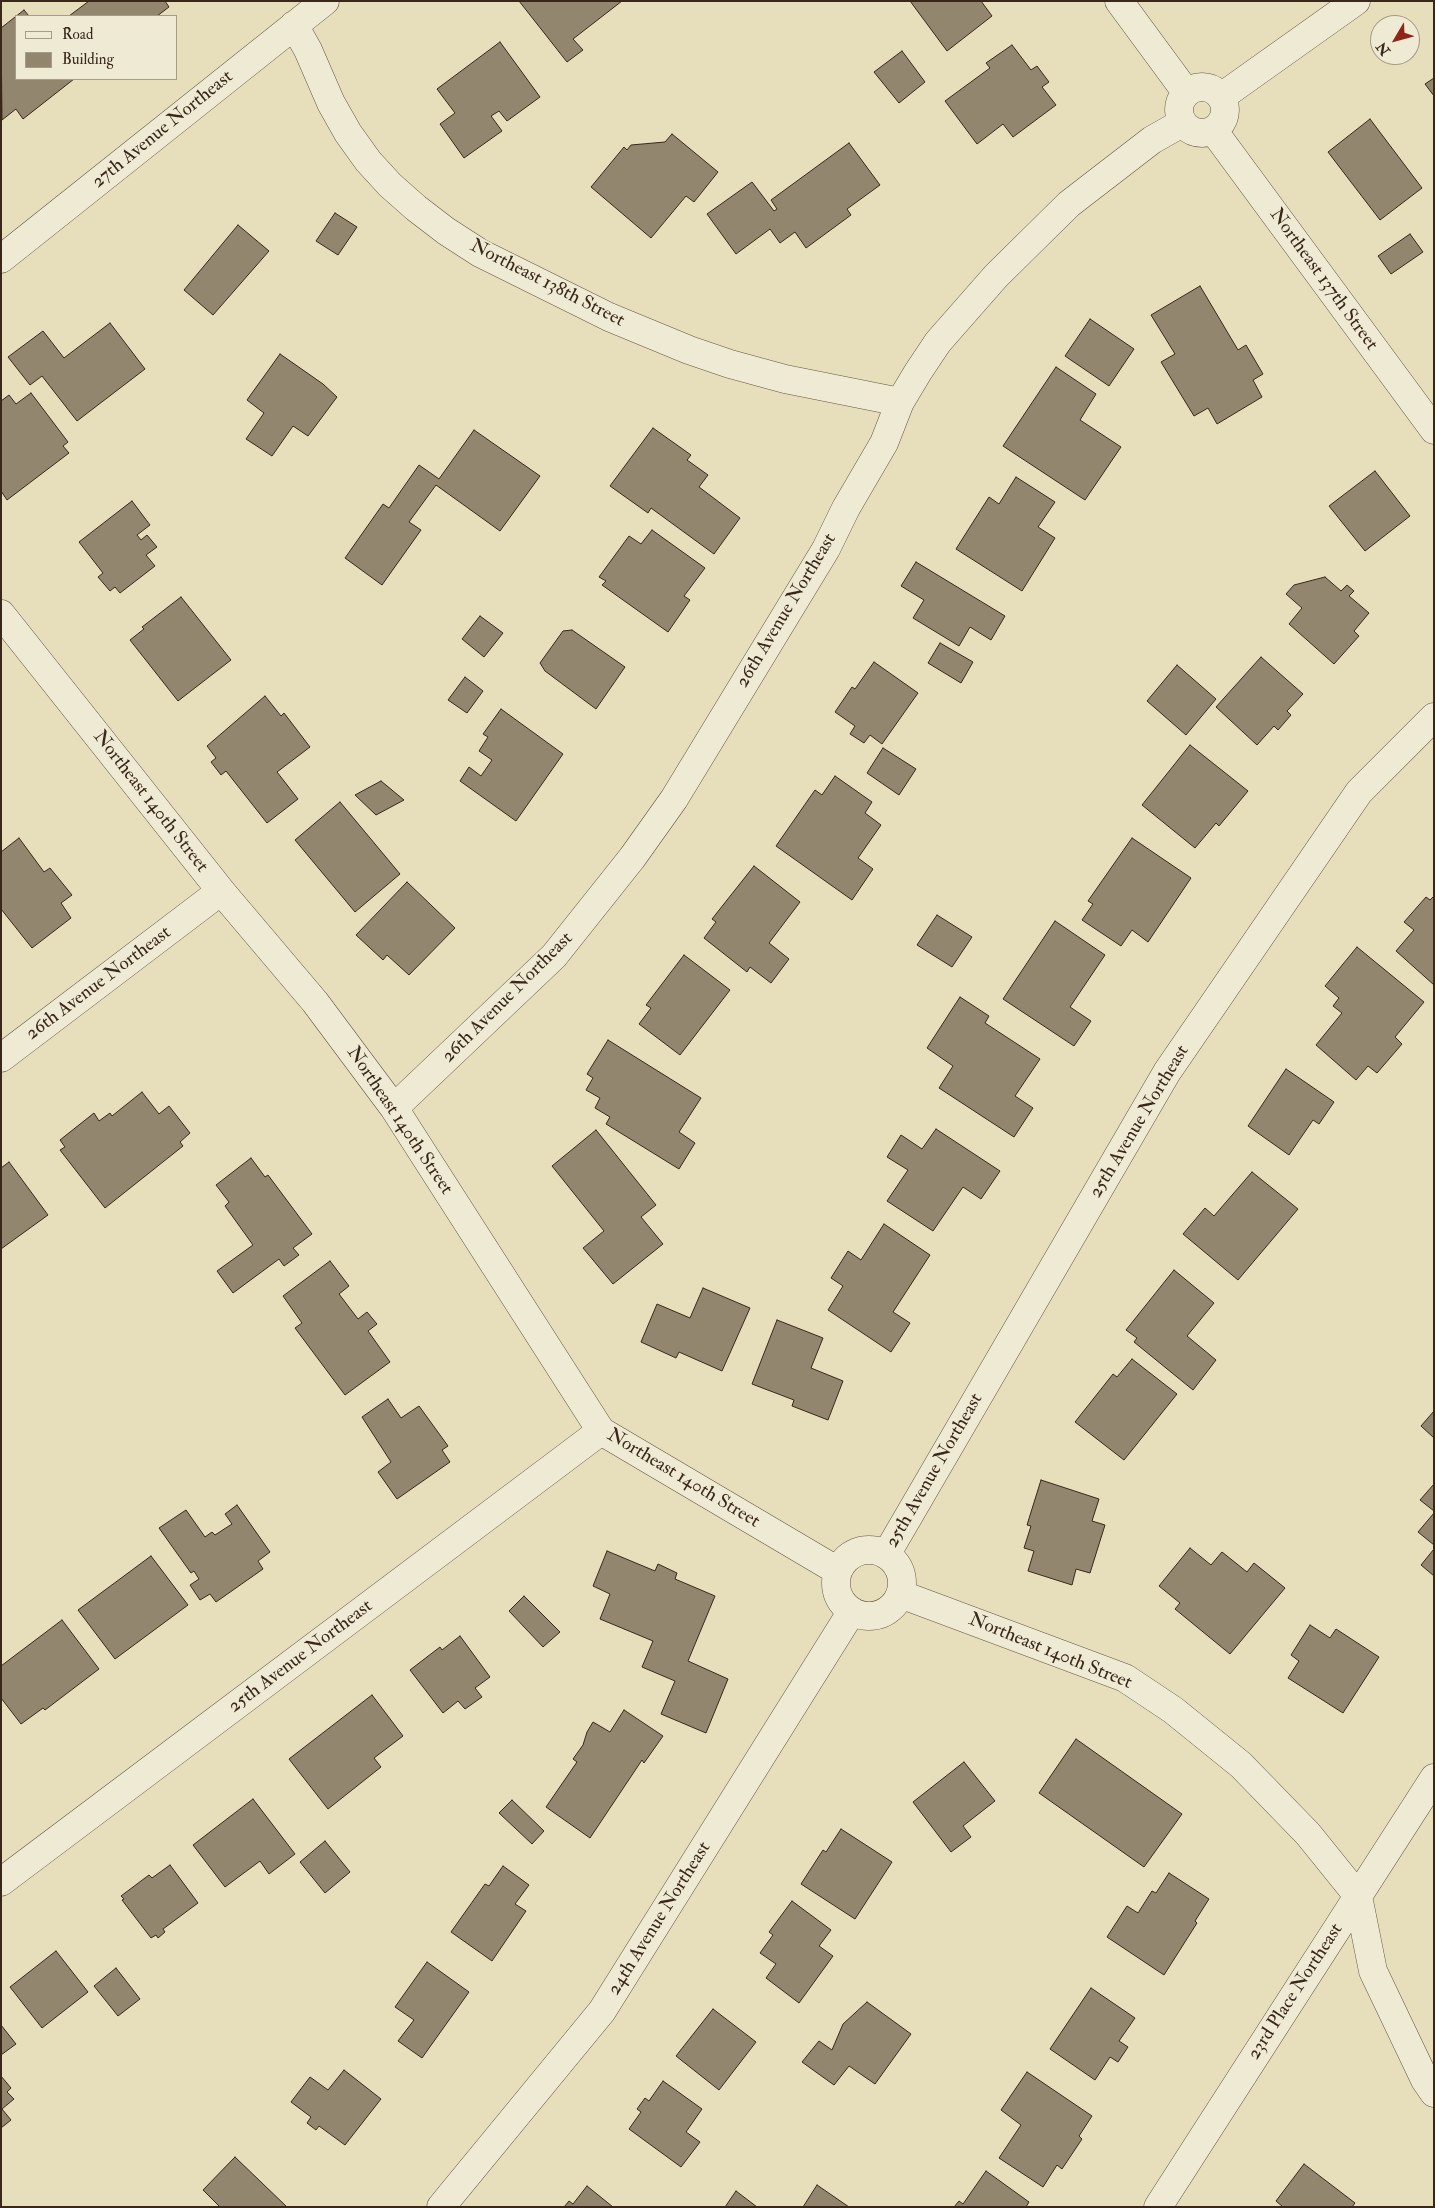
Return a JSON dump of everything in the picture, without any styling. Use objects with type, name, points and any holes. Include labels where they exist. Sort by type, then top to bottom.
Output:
[{"type":"street","name":"27th Avenue Northeast","points":[[1,259],[325,1]]},
{"type":"street","points":[[1119,1],[1186,92]]},
{"type":"street","points":[[1221,98],[1356,1]]},
{"type":"street","name":"Northeast 138th Street","points":[[294,25],[308,50],[330,102],[368,161],[390,185],[416,208],[480,253],[609,317],[689,350],[785,379],[900,402]]},
{"type":"street","points":[[1206,87],[1214,89],[1221,98],[1226,110],[1220,125],[1213,130],[1198,133],[1190,130],[1182,123],[1178,113],[1179,105],[1186,92],[1192,88],[1206,87]]},
{"type":"street","name":"26th Avenue Northeast","points":[[394,1108],[554,956],[637,850],[674,799],[826,550],[846,508],[884,444],[900,402],[938,342],[1028,241],[1069,204],[1152,140],[1182,123]]},
{"type":"street","name":"Northeast 137th Street","points":[[1213,130],[1434,430]]},
{"type":"street","name":"Northeast 140th Street","points":[[1,614],[221,891],[315,1002],[394,1108],[601,1431],[838,1571]]},
{"type":"street","name":"25th Avenue Northeast","points":[[886,1555],[1167,1072],[1359,792],[1434,717]]},
{"type":"street","name":"26th Avenue Northeast","points":[[1,1058],[221,891]]},
{"type":"street","name":"25th Avenue Northeast","points":[[1,1882],[601,1431]]},
{"type":"street","points":[[871,1549],[886,1555],[898,1567],[902,1577],[900,1594],[890,1608],[881,1614],[870,1616],[852,1611],[842,1602],[835,1582],[843,1562],[860,1550],[871,1549]]},
{"type":"street","name":"Northeast 140th Street","points":[[900,1594],[1125,1678],[1157,1699],[1241,1765],[1308,1834],[1358,1896],[1373,1971],[1425,2080],[1434,2093]]},
{"type":"street","name":"24th Avenue Northeast","points":[[441,2207],[602,2012],[852,1611]]},
{"type":"street","name":"23rd Place Northeast","points":[[1158,2207],[1434,1778]]},
{"type":"building","points":[[89,1],[165,1],[169,7],[158,15],[70,15]]},
{"type":"building","points":[[519,1],[622,1],[573,39],[583,50],[567,62]]},
{"type":"building","points":[[910,1],[981,1],[992,16],[947,51]]},
{"type":"building","points":[[24,10],[28,15],[17,15]]},
{"type":"building","points":[[15,17],[15,80],[73,80],[23,119],[16,109],[2,120],[1,28]]},
{"type":"building","points":[[500,42],[540,97],[507,121],[499,111],[491,116],[502,131],[464,158],[440,124],[455,113],[437,89]]},
{"type":"building","points":[[1012,45],[1031,70],[1037,66],[1049,82],[1042,87],[1056,105],[1013,137],[1003,124],[977,144],[945,101],[990,68],[986,63]]},
{"type":"building","points":[[902,51],[925,82],[899,103],[874,72]]},
{"type":"building","points":[[1434,78],[1434,96],[1425,84]]},
{"type":"building","points":[[1370,119],[1422,188],[1380,220],[1328,152]]},
{"type":"building","points":[[672,134],[718,172],[694,202],[686,196],[651,238],[591,187],[624,147],[627,150],[631,145],[665,142]]},
{"type":"building","points":[[849,143],[880,185],[847,209],[851,215],[806,248],[795,232],[780,243],[770,229],[736,254],[707,214],[752,182],[774,211],[777,209],[771,200]]},
{"type":"building","points":[[335,213],[357,227],[338,255],[316,241]]},
{"type":"building","points":[[238,225],[269,251],[213,315],[184,290]]},
{"type":"building","points":[[1410,234],[1423,252],[1391,274],[1378,256]]},
{"type":"building","points":[[1200,286],[1238,350],[1246,345],[1263,374],[1253,380],[1262,397],[1217,424],[1208,408],[1194,416],[1161,362],[1175,354],[1151,315]]},
{"type":"building","points":[[1090,319],[1134,349],[1109,386],[1065,356]]},
{"type":"building","points":[[110,323],[145,369],[77,421],[42,376],[30,385],[8,357],[43,331],[64,358]]},
{"type":"building","points":[[280,354],[323,384],[337,397],[308,436],[293,426],[272,456],[246,439],[264,413],[247,400]]},
{"type":"building","points":[[1056,367],[1096,394],[1080,420],[1121,447],[1085,500],[1003,446]]},
{"type":"building","points":[[31,393],[68,442],[63,446],[69,453],[7,500],[1,491],[1,401],[9,395],[16,404]]},
{"type":"building","points":[[653,428],[691,455],[687,460],[708,475],[699,487],[740,518],[714,554],[651,508],[648,513],[610,486]]},
{"type":"building","points":[[474,430],[540,476],[500,531],[436,485],[409,522],[421,530],[382,585],[345,558],[383,504],[389,508],[419,465],[439,479]]},
{"type":"building","points":[[1375,471],[1410,516],[1365,551],[1329,506]]},
{"type":"building","points":[[1016,477],[1055,502],[1038,527],[1055,538],[1022,591],[956,549],[989,497],[999,504]]},
{"type":"building","points":[[132,501],[150,525],[137,535],[141,540],[147,535],[157,547],[146,555],[155,566],[120,593],[115,587],[110,591],[98,577],[103,573],[79,542]]},
{"type":"building","points":[[652,530],[705,568],[684,596],[690,600],[668,632],[602,585],[606,581],[599,577],[629,536],[641,544]]},
{"type":"building","points":[[916,562],[1005,616],[991,640],[970,627],[959,646],[913,618],[924,600],[901,586]]},
{"type":"building","points":[[1325,577],[1341,591],[1347,585],[1354,591],[1349,596],[1369,613],[1354,631],[1359,636],[1334,664],[1289,624],[1302,608],[1286,594],[1294,585]]},
{"type":"building","points":[[181,597],[231,660],[178,701],[130,640],[144,629],[142,627]]},
{"type":"building","points":[[480,616],[503,633],[484,657],[462,639]]},
{"type":"building","points":[[572,630],[625,667],[596,709],[545,671],[540,663],[563,631]]},
{"type":"building","points":[[940,643],[973,662],[961,683],[928,663]]},
{"type":"building","points":[[1261,657],[1303,694],[1287,711],[1291,715],[1278,730],[1274,726],[1257,745],[1216,707]]},
{"type":"building","points":[[874,662],[918,693],[882,744],[870,735],[864,743],[850,734],[855,726],[835,712],[852,687],[855,689]]},
{"type":"building","points":[[1177,665],[1216,699],[1186,735],[1147,701]]},
{"type":"building","points":[[465,677],[483,691],[467,713],[448,700]]},
{"type":"building","points":[[265,696],[281,716],[284,713],[310,747],[277,772],[298,799],[267,823],[226,771],[221,775],[211,762],[216,758],[207,746]]},
{"type":"building","points":[[501,709],[563,754],[516,821],[460,781],[469,767],[481,776],[492,760],[479,751],[488,737],[483,734]]},
{"type":"building","points":[[1190,745],[1248,791],[1219,826],[1216,823],[1195,848],[1142,805]]},
{"type":"building","points":[[883,748],[916,769],[899,795],[867,773]]},
{"type":"building","points":[[835,776],[872,802],[865,813],[881,825],[858,858],[873,869],[852,900],[776,846],[815,790],[822,795]]},
{"type":"building","points":[[381,781],[404,800],[376,815],[355,795]]},
{"type":"building","points":[[340,802],[400,874],[355,912],[295,840]]},
{"type":"building","points":[[19,838],[44,872],[50,868],[72,895],[61,903],[71,918],[32,948],[1,909],[1,852]]},
{"type":"building","points":[[1132,838],[1191,878],[1148,942],[1132,930],[1121,946],[1082,920],[1093,904],[1088,901]]},
{"type":"building","points":[[754,866],[800,902],[769,943],[789,959],[771,983],[750,967],[747,972],[704,938],[716,922],[712,919]]},
{"type":"building","points":[[407,882],[455,928],[409,975],[387,955],[383,960],[356,935]]},
{"type":"building","points":[[1434,896],[1434,985],[1396,951],[1414,930],[1404,922],[1426,897],[1430,900]]},
{"type":"building","points":[[937,915],[972,937],[952,967],[917,945]]},
{"type":"building","points":[[1055,921],[1105,955],[1070,1007],[1091,1021],[1074,1046],[1003,999]]},
{"type":"building","points":[[1357,947],[1424,1002],[1395,1037],[1402,1044],[1377,1073],[1368,1066],[1356,1080],[1316,1045],[1342,1013],[1333,1006],[1339,998],[1325,986]]},
{"type":"building","points":[[684,955],[730,990],[680,1055],[639,1024],[651,1008],[646,1005]]},
{"type":"building","points":[[960,997],[989,1016],[985,1023],[1040,1059],[1015,1096],[1033,1108],[1014,1137],[939,1088],[953,1066],[927,1048]]},
{"type":"building","points":[[608,1040],[701,1098],[679,1132],[695,1143],[679,1169],[606,1124],[610,1117],[595,1108],[600,1098],[586,1090],[593,1078],[587,1074]]},
{"type":"building","points":[[1286,1069],[1334,1102],[1319,1124],[1313,1120],[1289,1155],[1248,1126]]},
{"type":"building","points":[[142,1092],[159,1114],[169,1106],[190,1133],[180,1142],[183,1146],[105,1208],[60,1150],[65,1147],[60,1140],[94,1113],[99,1121],[110,1113],[112,1116]]},
{"type":"building","points":[[936,1129],[1000,1171],[981,1199],[963,1187],[933,1231],[887,1201],[908,1170],[887,1157],[901,1135],[922,1149]]},
{"type":"building","points":[[596,1130],[656,1205],[641,1217],[663,1244],[613,1284],[583,1248],[604,1231],[552,1166]]},
{"type":"building","points":[[251,1158],[265,1177],[268,1175],[312,1234],[293,1248],[299,1255],[284,1266],[279,1259],[233,1293],[217,1271],[253,1245],[225,1206],[229,1202],[216,1185]]},
{"type":"building","points":[[9,1162],[48,1215],[1,1249],[1,1168]]},
{"type":"building","points":[[1252,1172],[1298,1209],[1238,1280],[1183,1234],[1205,1208],[1214,1216]]},
{"type":"building","points":[[884,1224],[930,1255],[893,1312],[910,1323],[891,1352],[828,1310],[843,1286],[831,1278],[848,1251],[861,1260]]},
{"type":"building","points":[[330,1261],[349,1286],[339,1294],[358,1319],[367,1312],[377,1324],[368,1331],[390,1362],[345,1395],[295,1328],[302,1323],[283,1296]]},
{"type":"building","points":[[1174,1270],[1214,1303],[1187,1336],[1216,1360],[1193,1390],[1134,1342],[1137,1338],[1126,1330]]},
{"type":"building","points":[[703,1288],[750,1308],[722,1371],[679,1352],[676,1358],[641,1342],[657,1304],[690,1318]]},
{"type":"building","points":[[777,1320],[823,1338],[811,1368],[843,1381],[828,1420],[792,1406],[794,1400],[752,1384]]},
{"type":"building","points":[[1132,1359],[1177,1394],[1124,1460],[1075,1422],[1113,1374],[1117,1377]]},
{"type":"building","points":[[388,1399],[401,1418],[419,1406],[448,1446],[442,1450],[450,1462],[397,1499],[378,1472],[391,1462],[362,1417]]},
{"type":"building","points":[[1434,1411],[1434,1438],[1421,1426]]},
{"type":"building","points":[[1041,1480],[1099,1499],[1092,1521],[1105,1525],[1090,1573],[1076,1569],[1072,1585],[1028,1571],[1034,1551],[1024,1548],[1031,1526],[1027,1525]]},
{"type":"building","points":[[1434,1484],[1434,1511],[1420,1500]]},
{"type":"building","points":[[237,1505],[270,1552],[258,1561],[263,1569],[216,1602],[210,1594],[200,1600],[190,1585],[199,1579],[194,1571],[191,1573],[159,1528],[186,1510],[205,1537],[212,1532],[215,1535],[232,1524],[225,1514]]},
{"type":"building","points":[[1434,1513],[1434,1545],[1418,1532]]},
{"type":"building","points":[[1190,1548],[1211,1565],[1222,1552],[1247,1572],[1254,1563],[1285,1588],[1230,1654],[1175,1609],[1180,1603],[1159,1586]]},
{"type":"building","points":[[1434,1549],[1434,1576],[1421,1565]]},
{"type":"building","points":[[607,1551],[655,1571],[658,1564],[677,1573],[675,1579],[715,1596],[688,1661],[728,1679],[706,1733],[661,1714],[675,1681],[642,1667],[653,1641],[600,1619],[610,1594],[593,1586]]},
{"type":"building","points":[[151,1556],[188,1605],[115,1659],[78,1610]]},
{"type":"building","points":[[524,1596],[560,1632],[543,1647],[509,1611]]},
{"type":"building","points":[[62,1620],[99,1669],[45,1710],[43,1708],[21,1724],[1,1698],[1,1666]]},
{"type":"building","points":[[1310,1625],[1330,1638],[1336,1629],[1379,1657],[1343,1713],[1288,1678],[1299,1661],[1291,1655]]},
{"type":"building","points":[[460,1636],[490,1677],[475,1688],[482,1697],[465,1709],[458,1701],[443,1713],[410,1670],[440,1647],[442,1650]]},
{"type":"building","points":[[372,1695],[403,1736],[374,1758],[381,1767],[328,1809],[289,1759]]},
{"type":"building","points":[[624,1710],[663,1736],[644,1763],[642,1760],[590,1838],[546,1807],[577,1762],[573,1759],[583,1745],[587,1732],[593,1722],[610,1732]]},
{"type":"building","points":[[1076,1739],[1182,1814],[1144,1867],[1039,1793]]},
{"type":"building","points":[[964,1762],[995,1801],[963,1826],[971,1837],[951,1852],[913,1802]]},
{"type":"building","points":[[253,1799],[295,1854],[269,1874],[260,1861],[225,1887],[193,1845]]},
{"type":"building","points":[[512,1800],[544,1831],[532,1844],[499,1813]]},
{"type":"building","points":[[841,1829],[892,1862],[855,1919],[801,1884],[823,1850],[826,1852]]},
{"type":"building","points":[[325,1841],[350,1872],[325,1893],[300,1862]]},
{"type":"building","points":[[170,1865],[198,1903],[163,1929],[165,1932],[158,1938],[156,1935],[151,1938],[122,1900],[124,1899],[121,1896],[149,1875],[152,1878]]},
{"type":"building","points":[[503,1866],[529,1885],[515,1904],[526,1911],[492,1961],[451,1932],[485,1884],[489,1886]]},
{"type":"building","points":[[1169,1873],[1209,1899],[1195,1921],[1197,1923],[1164,1975],[1107,1937],[1127,1906],[1138,1913],[1152,1891],[1156,1893]]},
{"type":"building","points":[[792,1901],[831,1930],[819,1946],[833,1956],[799,2003],[766,1978],[776,1964],[760,1953],[773,1935],[769,1932]]},
{"type":"building","points":[[56,1951],[88,1992],[42,2028],[10,1987]]},
{"type":"building","points":[[427,1962],[469,1992],[422,2058],[398,2041],[414,2020],[395,2007]]},
{"type":"building","points":[[116,1968],[140,1999],[118,2016],[94,1986]]},
{"type":"building","points":[[1091,1988],[1135,2018],[1119,2041],[1128,2047],[1118,2062],[1110,2057],[1095,2080],[1050,2049]]},
{"type":"building","points":[[867,2002],[911,2034],[875,2084],[849,2066],[834,2085],[802,2062],[819,2041],[832,2050],[843,2024]]},
{"type":"building","points":[[713,2009],[756,2042],[719,2090],[676,2056]]},
{"type":"building","points":[[1,2025],[16,2044],[1,2055]]},
{"type":"building","points":[[344,2070],[381,2099],[345,2145],[319,2126],[316,2130],[307,2123],[311,2117],[291,2102],[310,2077],[328,2090]]},
{"type":"building","points":[[1027,2072],[1092,2116],[1079,2136],[1082,2139],[1062,2169],[1057,2165],[1043,2187],[999,2158],[1021,2125],[1001,2110]]},
{"type":"building","points":[[1,2076],[11,2088],[7,2092],[14,2099],[2,2109],[11,2120],[1,2128]]},
{"type":"building","points":[[663,2081],[702,2109],[686,2132],[700,2142],[681,2167],[629,2129],[641,2112],[637,2109],[645,2098],[649,2101]]},
{"type":"building","points":[[235,2157],[287,2207],[220,2207],[203,2190]]},
{"type":"building","points":[[1304,2164],[1355,2203],[1352,2207],[1283,2207],[1276,2201]]},
{"type":"building","points":[[986,2171],[1029,2202],[1026,2207],[954,2207],[959,2201],[963,2204]]},
{"type":"building","points":[[817,2185],[849,2207],[803,2207]]},
{"type":"building","points":[[587,2186],[613,2207],[564,2207],[569,2201],[573,2204]]},
{"type":"building","points":[[736,2191],[757,2207],[725,2207]]}]
